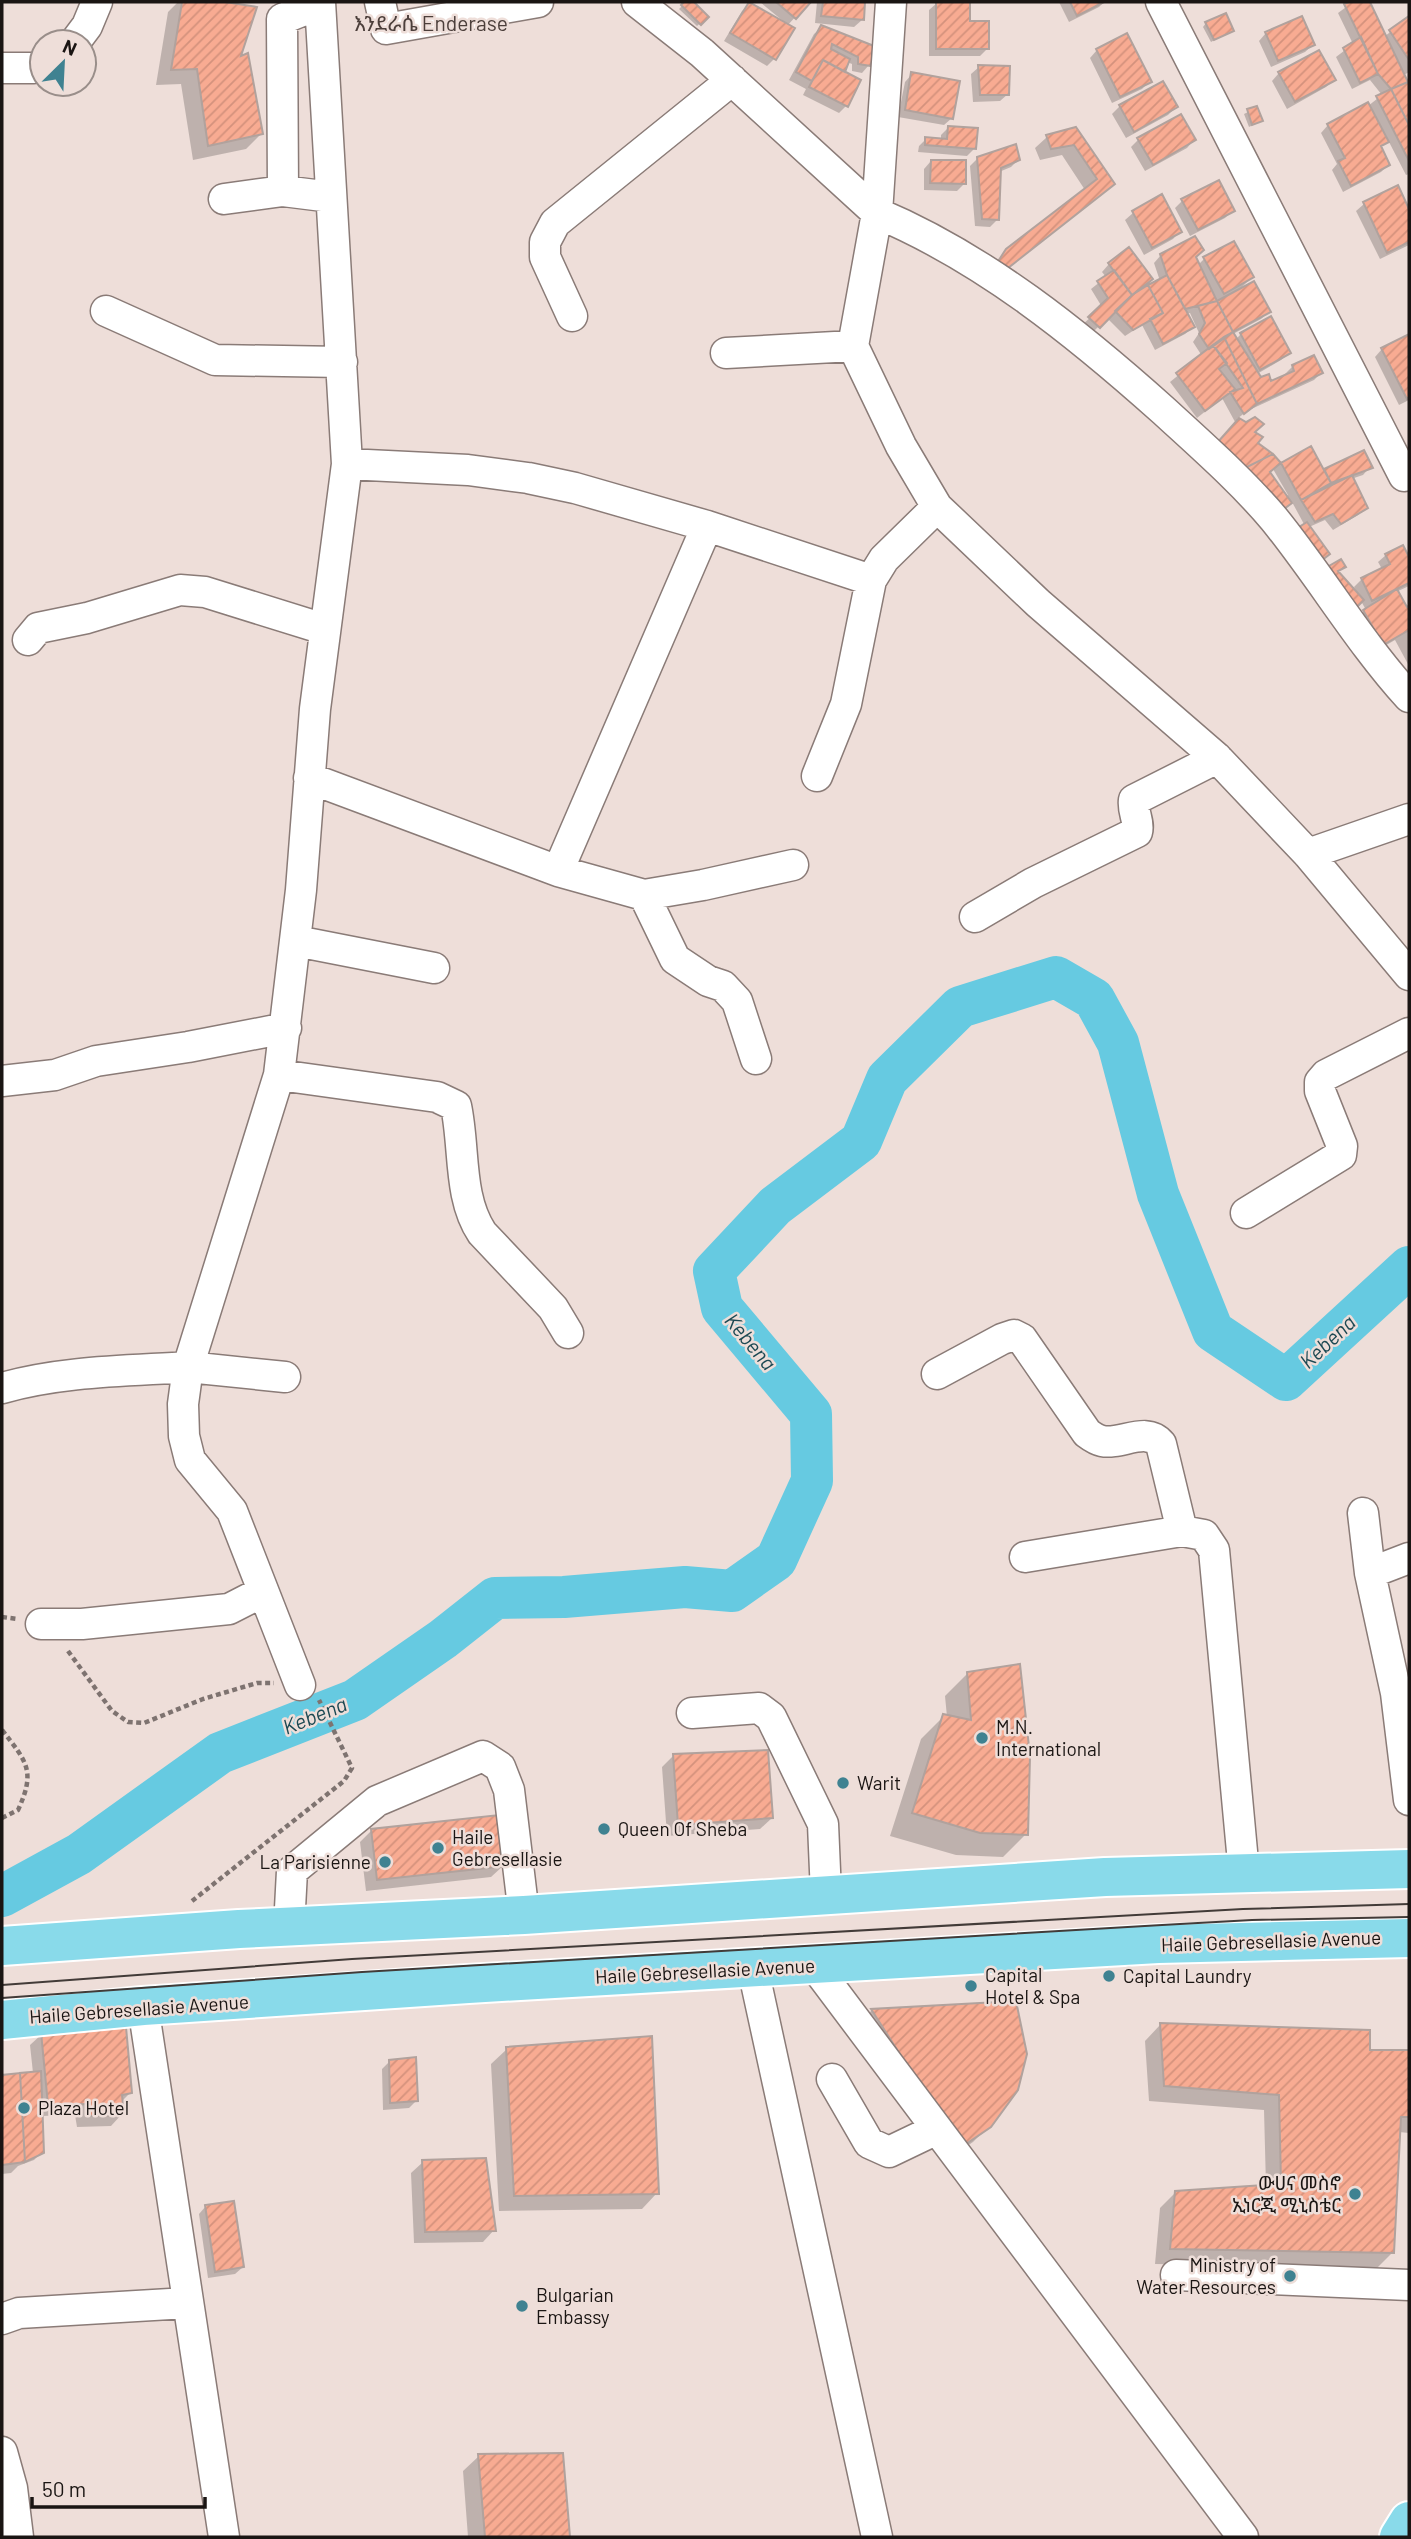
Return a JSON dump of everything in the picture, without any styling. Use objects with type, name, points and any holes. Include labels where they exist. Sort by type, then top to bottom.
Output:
[{"type":"main road","points":[[2,1946],[1105,1877],[1409,1869]]},
{"type":"main road","name":"Haile Gebresellasie Avenue","points":[[2,2020],[143,2006],[468,1984],[1158,1944],[1409,1938]]},
{"type":"main road","points":[[1399,2537],[1409,2521]]},
{"type":"street","points":[[86,28],[97,2]]},
{"type":"street","points":[[380,2],[386,29],[538,2]]},
{"type":"street","points":[[636,2],[732,80],[877,213],[910,227],[1036,304],[1124,375],[1212,455],[1274,519],[1354,628],[1409,697]]},
{"type":"street","points":[[891,2],[877,213],[853,346],[901,446],[937,507],[1038,603],[1217,758],[1308,853],[1409,975]]},
{"type":"street","points":[[1161,2],[1408,478]]},
{"type":"street","points":[[283,191],[282,19],[320,3],[347,464],[324,629],[296,941],[279,1076],[188,1367],[183,1404],[184,1436],[190,1460],[232,1511],[262,1592],[309,1691]]},
{"type":"street","points":[[2,68],[28,68]]},
{"type":"street","points":[[572,316],[545,257],[545,242],[555,223],[732,80]]},
{"type":"street","points":[[224,199],[283,191],[331,197]]},
{"type":"street","points":[[106,311],[215,360],[342,362]]},
{"type":"street","points":[[726,353],[853,346]]},
{"type":"street","points":[[347,464],[468,470],[575,488],[707,526],[871,580]]},
{"type":"street","points":[[817,776],[846,704],[871,580],[884,559],[937,507]]},
{"type":"street","points":[[558,871],[707,526]]},
{"type":"street","points":[[28,640],[38,628],[88,618],[180,590],[205,592],[324,629]]},
{"type":"street","points":[[975,917],[1032,883],[1137,832],[1133,807],[1135,800],[1217,758]]},
{"type":"street","points":[[309,778],[558,871],[644,895],[703,886],[793,865]]},
{"type":"street","points":[[1308,853],[1409,818]]},
{"type":"street","points":[[644,895],[675,959],[708,981],[723,986],[737,1001],[756,1059]]},
{"type":"street","points":[[296,941],[433,968]]},
{"type":"street","points":[[2,1080],[54,1074],[96,1061],[286,1028]]},
{"type":"street","points":[[1246,1213],[1341,1155],[1342,1146],[1320,1091],[1320,1083],[1326,1075],[1409,1033]]},
{"type":"street","points":[[279,1076],[437,1097],[456,1106],[468,1204],[473,1220],[553,1308],[568,1334]]},
{"type":"street","points":[[937,1374],[1002,1339],[1014,1335],[1022,1339],[1087,1433],[1101,1441],[1149,1436],[1161,1444],[1182,1531]]},
{"type":"street","points":[[2,1388],[29,1380],[188,1367],[285,1377]]},
{"type":"street","points":[[1363,1513],[1370,1573],[1403,1693],[1409,1800]]},
{"type":"street","points":[[1026,1557],[1182,1531],[1204,1535],[1214,1550],[1244,1874]]},
{"type":"street","points":[[1370,1573],[1409,1558]]},
{"type":"street","points":[[41,1624],[82,1625],[229,1609],[262,1592]]},
{"type":"street","points":[[692,1713],[759,1708],[771,1717],[823,1824],[826,1894]]},
{"type":"street","points":[[289,1927],[292,1871],[377,1801],[483,1756],[500,1767],[509,1790],[524,1915]]},
{"type":"street","points":[[814,1965],[1244,2537]]},
{"type":"street","points":[[753,1969],[877,2537]]},
{"type":"street","points":[[143,2006],[224,2537]]},
{"type":"street","points":[[832,2079],[869,2143],[889,2152],[937,2129]]},
{"type":"street","points":[[1175,2275],[1409,2285]]},
{"type":"street","points":[[2,2319],[19,2314],[187,2303]]},
{"type":"street","points":[[2,2452],[12,2488],[18,2537]]},
{"type":"path","points":[[2,1617],[41,1624],[60,1639],[113,1711],[128,1722],[144,1723],[203,1699],[257,1683],[309,1691],[340,1742],[352,1768],[344,1782],[191,1901],[172,1934]]},
{"type":"path","points":[[2,1730],[25,1760],[28,1788],[18,1810],[2,1818]]},
{"type":"building","points":[[182,2],[225,2],[257,7],[241,56],[248,53],[263,134],[208,146],[197,69],[171,70]]},
{"type":"building","points":[[684,2],[694,2],[709,17],[701,25],[681,5]]},
{"type":"building","points":[[749,2],[795,28],[776,60],[730,33]]},
{"type":"building","points":[[776,2],[811,2],[796,19]]},
{"type":"building","points":[[823,2],[865,2],[864,20],[821,16]]},
{"type":"building","points":[[936,2],[970,2],[970,21],[989,21],[989,49],[936,49]]},
{"type":"building","points":[[1070,2],[1104,2],[1077,16]]},
{"type":"building","points":[[1370,2],[1408,82],[1391,89],[1378,74],[1344,4]]},
{"type":"building","points":[[1226,13],[1234,31],[1214,40],[1205,22]]},
{"type":"building","points":[[1302,16],[1315,45],[1278,61],[1265,32]]},
{"type":"building","points":[[1409,16],[1409,60],[1389,30]]},
{"type":"building","points":[[821,25],[874,46],[871,66],[858,64],[858,57],[832,44],[831,49],[850,59],[845,72],[823,60],[812,81],[796,72]]},
{"type":"building","points":[[1127,33],[1152,82],[1120,97],[1096,49]]},
{"type":"building","points":[[1361,37],[1378,74],[1360,83],[1343,48]]},
{"type":"building","points":[[1319,50],[1336,80],[1295,102],[1278,72]]},
{"type":"building","points":[[823,60],[861,80],[848,107],[809,87]]},
{"type":"building","points":[[978,65],[1010,66],[1009,95],[980,95]]},
{"type":"building","points":[[911,72],[960,81],[953,119],[905,110]]},
{"type":"building","points":[[1163,81],[1178,107],[1134,132],[1119,105]]},
{"type":"building","points":[[1408,82],[1409,84],[1409,125],[1391,89]]},
{"type":"building","points":[[1391,89],[1409,125],[1409,161],[1376,96]]},
{"type":"building","points":[[1368,102],[1389,142],[1381,146],[1390,165],[1351,186],[1338,161],[1345,158],[1327,124]]},
{"type":"building","points":[[1257,106],[1263,121],[1252,125],[1247,109]]},
{"type":"building","points":[[1181,114],[1196,140],[1153,165],[1137,138]]},
{"type":"building","points":[[948,126],[978,128],[976,149],[925,145],[925,137],[947,139]]},
{"type":"building","points":[[1076,127],[1115,184],[1008,268],[997,263],[1006,249],[1097,179],[1074,145],[1051,149],[1046,135]]},
{"type":"building","points":[[1016,144],[1020,160],[1001,168],[999,220],[982,219],[977,157]]},
{"type":"building","points":[[931,160],[966,160],[966,184],[930,183]]},
{"type":"building","points":[[1219,180],[1235,211],[1198,230],[1181,199]]},
{"type":"building","points":[[1398,185],[1409,209],[1409,242],[1387,253],[1363,202]]},
{"type":"building","points":[[1162,194],[1182,232],[1152,248],[1132,211]]},
{"type":"building","points":[[1195,236],[1204,250],[1196,257],[1217,301],[1185,309],[1167,275],[1160,254]]},
{"type":"building","points":[[1234,241],[1254,277],[1224,294],[1203,257]]},
{"type":"building","points":[[1129,247],[1153,279],[1132,295],[1108,263]]},
{"type":"building","points":[[1114,270],[1132,295],[1100,328],[1088,317],[1108,298],[1097,281]]},
{"type":"building","points":[[1167,275],[1195,327],[1163,344],[1150,319],[1163,313],[1148,285]]},
{"type":"building","points":[[1254,281],[1271,312],[1233,332],[1217,301]]},
{"type":"building","points":[[1148,285],[1163,313],[1133,330],[1115,311]]},
{"type":"building","points":[[1217,301],[1233,332],[1209,349],[1199,334],[1205,323],[1198,306]]},
{"type":"building","points":[[1271,316],[1291,353],[1260,370],[1240,333]]},
{"type":"building","points":[[1233,332],[1261,377],[1269,374],[1271,381],[1294,371],[1292,365],[1314,355],[1323,373],[1257,404],[1224,337]]},
{"type":"building","points":[[1409,334],[1409,397],[1407,399],[1381,348]]},
{"type":"building","points":[[1224,337],[1257,404],[1244,414],[1230,392],[1243,388],[1213,345]]},
{"type":"building","points":[[1213,345],[1227,363],[1219,369],[1235,389],[1205,411],[1176,373]]},
{"type":"building","points":[[1255,417],[1264,424],[1255,432],[1263,437],[1258,443],[1273,454],[1245,468],[1217,443],[1239,418],[1246,422]]},
{"type":"building","points":[[1311,446],[1331,483],[1301,500],[1281,463]]},
{"type":"building","points":[[1364,450],[1373,468],[1331,483],[1324,469]]},
{"type":"building","points":[[1273,454],[1281,463],[1270,472],[1292,503],[1280,512],[1245,468]]},
{"type":"building","points":[[1352,475],[1368,508],[1341,524],[1333,514],[1315,522],[1301,500]]},
{"type":"building","points":[[1307,522],[1330,554],[1317,564],[1294,530]]},
{"type":"building","points":[[1403,545],[1409,557],[1409,583],[1372,601],[1361,578],[1390,564],[1385,554]]},
{"type":"building","points":[[1341,559],[1346,567],[1338,571],[1364,600],[1355,609],[1322,570]]},
{"type":"building","points":[[1397,589],[1407,607],[1409,606],[1409,630],[1383,645],[1363,610]]},
{"type":"building","name":"M.N. International","points":[[1020,1664],[1030,1756],[1028,1835],[980,1833],[912,1813],[943,1714],[971,1720],[967,1672]]},
{"type":"building","points":[[768,1750],[773,1818],[678,1825],[673,1754]]},
{"type":"building","name":"Haile Gebresellasie","points":[[499,1815],[505,1866],[377,1880],[371,1829]]},
{"type":"building","points":[[1016,2001],[1027,2054],[1018,2090],[991,2127],[960,2148],[871,2009]]},
{"type":"building","points":[[1160,2023],[1370,2030],[1370,2050],[1409,2050],[1409,2117],[1401,2117],[1394,2253],[1170,2249],[1175,2191],[1281,2184],[1279,2095],[1164,2086]]},
{"type":"building","points":[[126,2027],[132,2093],[122,2095],[124,2115],[88,2116],[86,2104],[48,2105],[41,2032]]},
{"type":"building","points":[[652,2036],[659,2194],[514,2196],[506,2047]]},
{"type":"building","points":[[416,2057],[418,2101],[390,2103],[389,2060]]},
{"type":"building","points":[[41,2071],[44,2153],[25,2162],[20,2073]]},
{"type":"building","points":[[20,2073],[25,2162],[2,2165],[2,2075]]},
{"type":"building","points":[[486,2158],[496,2231],[425,2232],[422,2160]]},
{"type":"building","points":[[234,2201],[244,2267],[215,2272],[205,2205]]},
{"type":"building","points":[[563,2453],[570,2537],[485,2537],[478,2454]]},
{"type":"waterway","name":"Kebena","points":[[2,1896],[79,1854],[220,1753],[355,1700],[443,1639],[495,1598],[564,1597],[685,1587],[732,1591],[776,1560],[812,1481],[811,1414],[722,1308],[714,1271],[775,1206],[861,1141],[887,1079],[960,1007],[1056,977],[1094,999],[1118,1043],[1158,1194],[1213,1331],[1286,1380],[1409,1267]]},
{"type":"tram line","points":[[2,1985],[352,1959],[1243,1909],[1409,1904]]},
{"type":"tram line","points":[[2,1998],[362,1972],[1162,1925],[1409,1917]]},
{"type":"place","name":"M.N. International","points":[[982,1738]]},
{"type":"place","name":"Warit","points":[[843,1783]]},
{"type":"place","name":"Queen Of Sheba","points":[[604,1829]]},
{"type":"place","name":"Haile Gebresellasie","points":[[438,1848]]},
{"type":"place","name":"La Parisienne","points":[[385,1862]]},
{"type":"place","name":"Capital Laundry","points":[[1109,1976]]},
{"type":"place","name":"Capital Hotel & Spa","points":[[971,1986]]},
{"type":"place","name":"Plaza Hotel","points":[[24,2108]]},
{"type":"place","name":"ውሀና መስኖ ኢነርጂ ሚኒስቴር","points":[[1355,2194]]},
{"type":"place","name":"Ministry of Water Resources","points":[[1290,2276]]},
{"type":"place","name":"Bulgarian Embassy","points":[[522,2306]]},
{"type":"district","name":"እንደራሴ Enderase","points":[[431,24]]}]
